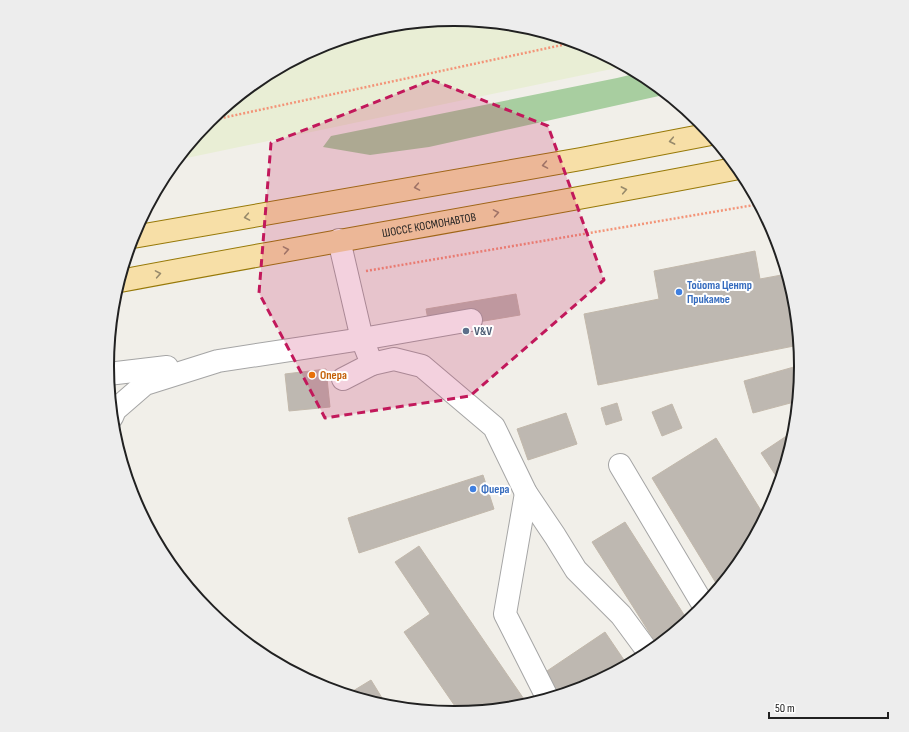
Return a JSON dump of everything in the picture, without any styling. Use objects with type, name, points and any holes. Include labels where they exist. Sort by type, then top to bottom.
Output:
[{"type":"main road","points":[[140,236],[581,159],[704,135]]},
{"type":"main road","name":"ШОССЕ КОСМОНАВТОВ","points":[[126,280],[339,240],[593,196],[732,169]]},
{"type":"street","points":[[339,240],[362,339],[372,364]]},
{"type":"street","points":[[114,373],[218,361],[362,339],[472,320]]},
{"type":"street","points":[[343,379],[372,364],[394,359],[422,366],[494,427],[526,492],[576,570],[621,615],[645,648]]},
{"type":"street","points":[[117,408],[145,384],[218,361]]},
{"type":"street","points":[[620,465],[701,600]]},
{"type":"street","points":[[526,492],[505,614],[545,693]]},
{"type":"path","points":[[221,119],[565,44]]},
{"type":"path","points":[[363,272],[754,205]]},
{"type":"highlighted area","points":[[432,80],[548,126],[604,280],[470,396],[325,418],[259,293],[271,143]]},
{"type":"green space","points":[[454,26],[499,29],[564,44],[605,61],[617,68],[186,158],[230,110],[266,83],[304,61],[324,52],[345,44],[388,33],[410,29]]},
{"type":"green space","points":[[629,75],[661,96],[429,147],[370,155],[323,147],[331,136]]},
{"type":"building","points":[[755,251],[760,279],[782,275],[792,322],[794,346],[598,385],[584,314],[659,299],[654,271]]},
{"type":"building","points":[[516,294],[520,315],[430,330],[426,309]]},
{"type":"building","points":[[794,367],[793,402],[753,413],[744,381]]},
{"type":"building","points":[[326,369],[330,407],[289,411],[285,374]]},
{"type":"building","points":[[617,403],[622,420],[606,425],[601,408]]},
{"type":"building","points":[[672,404],[682,428],[662,436],[652,412]]},
{"type":"building","points":[[566,413],[577,444],[528,460],[517,429]]},
{"type":"building","points":[[787,436],[776,476],[761,453]]},
{"type":"building","points":[[716,438],[761,511],[749,536],[737,555],[716,583],[652,478]]},
{"type":"building","points":[[483,475],[494,509],[359,553],[348,518]]},
{"type":"building","points":[[625,522],[685,616],[655,641],[592,542]]},
{"type":"building","points":[[419,546],[523,698],[499,703],[455,706],[404,632],[430,614],[395,562]]},
{"type":"building","points":[[605,632],[624,660],[585,680],[556,690],[544,673]]},
{"type":"building","points":[[371,680],[382,698],[367,694],[354,690]]},
{"type":"place","name":"Тойота Центр Прикамье","points":[[679,292]]},
{"type":"place","name":"V&V","points":[[466,331]]},
{"type":"place","name":"Опера","points":[[312,375]]},
{"type":"place","name":"Фиера","points":[[473,489]]}]
